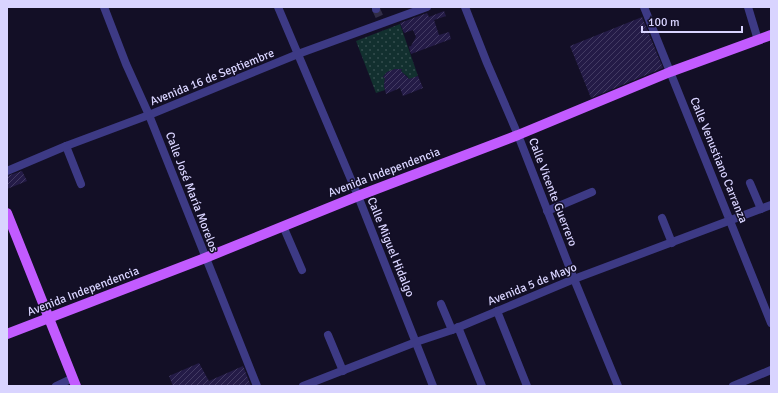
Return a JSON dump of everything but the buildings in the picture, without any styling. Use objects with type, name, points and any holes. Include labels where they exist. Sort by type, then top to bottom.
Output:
[{"type":"main road","name":"Avenida Independencia","points":[[7,334],[49,319],[358,196],[518,135],[670,72],[771,35]]},
{"type":"main road","points":[[7,213],[74,382]]},
{"type":"street","name":"Calle José María Morelos","points":[[104,7],[126,64],[149,115],[257,386]]},
{"type":"street","name":"Calle Miguel Hidalgo","points":[[278,7],[358,196],[433,386]]},
{"type":"street","name":"Avenida 16 de Septiembre","points":[[7,171],[66,146],[149,115],[382,21],[427,7]]},
{"type":"street","name":"Calle Vicente Guerrero","points":[[465,7],[518,135],[574,280],[618,386]]},
{"type":"street","name":"Calle Venustiano Carranza","points":[[644,7],[771,323]]},
{"type":"street","points":[[748,7],[758,40]]},
{"type":"street","points":[[66,146],[81,184]]},
{"type":"street","points":[[750,183],[760,209]]},
{"type":"street","points":[[548,211],[592,192]]},
{"type":"street","name":"Avenida 5 de Mayo","points":[[303,386],[771,205]]},
{"type":"street","points":[[662,218],[672,243]]},
{"type":"street","points":[[283,226],[302,270]]},
{"type":"street","points":[[441,304],[455,328],[482,386]]},
{"type":"street","points":[[497,311],[527,386]]},
{"type":"street","points":[[328,335],[343,371]]},
{"type":"street","points":[[733,386],[771,370]]},
{"type":"street","points":[[56,386],[74,382]]},
{"type":"green space","points":[[400,24],[418,76],[415,77],[417,81],[409,79],[401,72],[402,69],[389,71],[383,77],[385,78],[385,90],[376,93],[356,41]]},
{"type":"tunnel","points":[[376,9],[381,20]]}]
